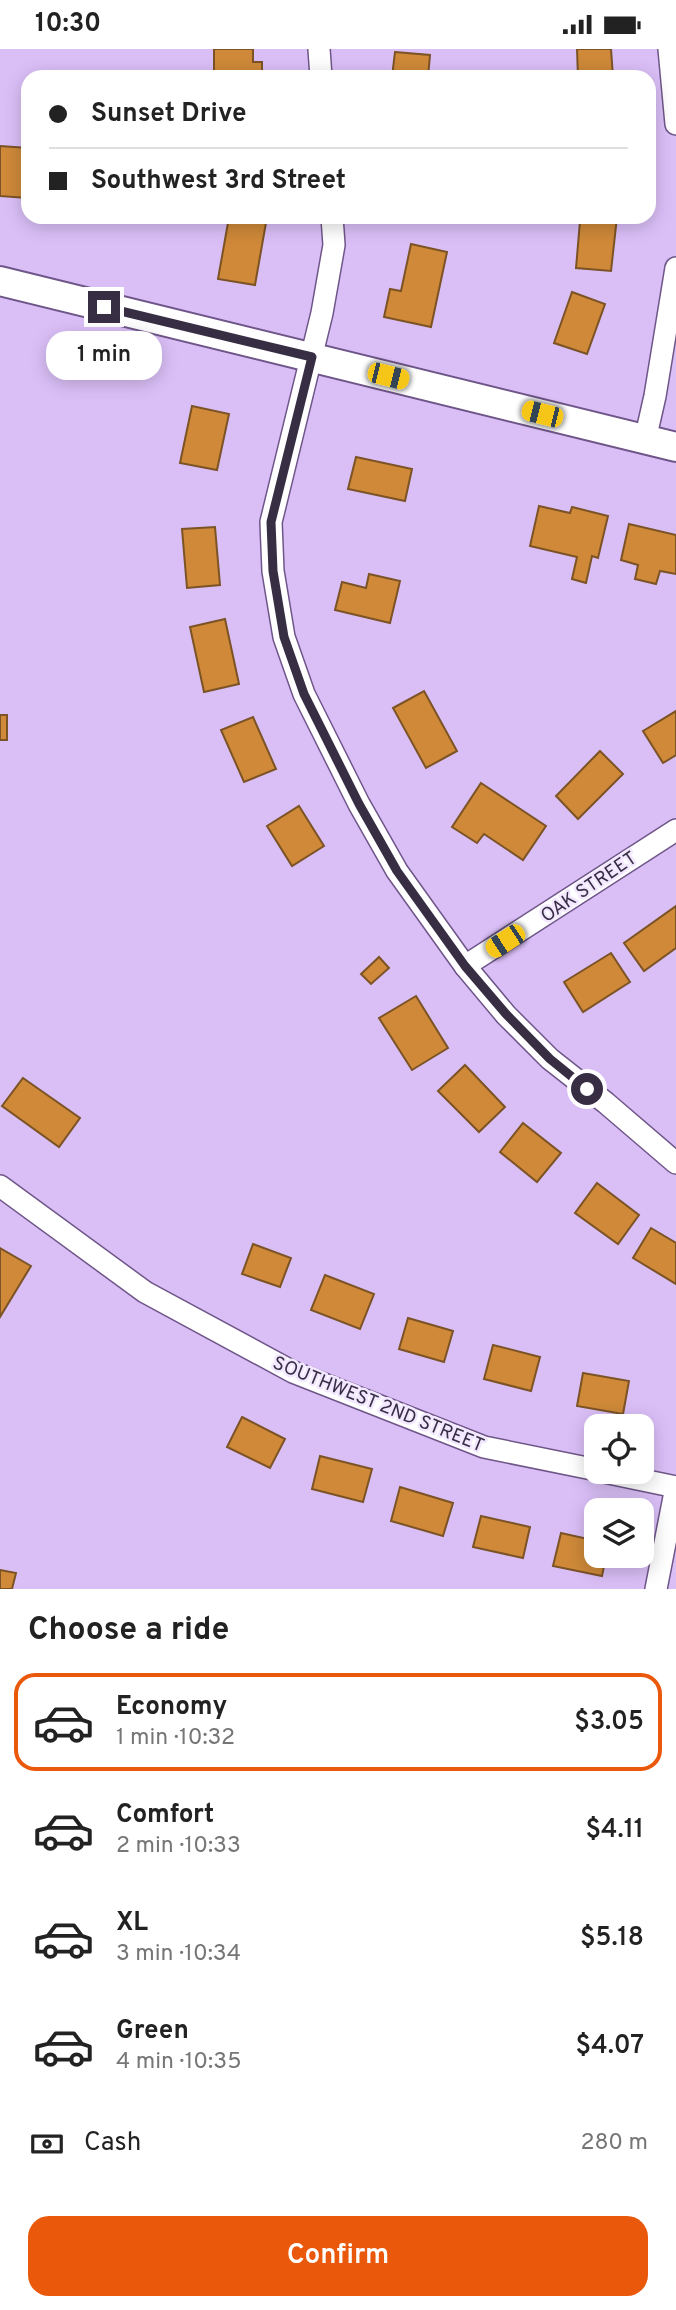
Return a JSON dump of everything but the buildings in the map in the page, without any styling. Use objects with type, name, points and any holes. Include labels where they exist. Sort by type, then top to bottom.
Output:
[{"type":"main road","points":[[0,281],[676,447]]},
{"type":"street","points":[[319,49],[320,70]]},
{"type":"street","points":[[669,49],[676,124]]},
{"type":"street","points":[[332,224],[334,245],[323,313],[271,522],[273,571],[284,637],[304,694],[359,804],[397,871],[465,966],[506,1014],[550,1059],[676,1164]]},
{"type":"street","points":[[645,440],[676,268]]},
{"type":"street","name":"OAK STREET","points":[[465,966],[676,830]]},
{"type":"street","name":"SOUTHWEST 2ND STREET","points":[[0,1186],[145,1292],[293,1373],[484,1447],[584,1467]]},
{"type":"street","points":[[654,1482],[676,1487],[656,1589]]},
{"type":"route","points":[[104,307],[312,357],[271,522],[273,571],[284,637],[304,694],[359,804],[397,871],[465,966],[506,1014],[550,1059],[587,1089]]}]
